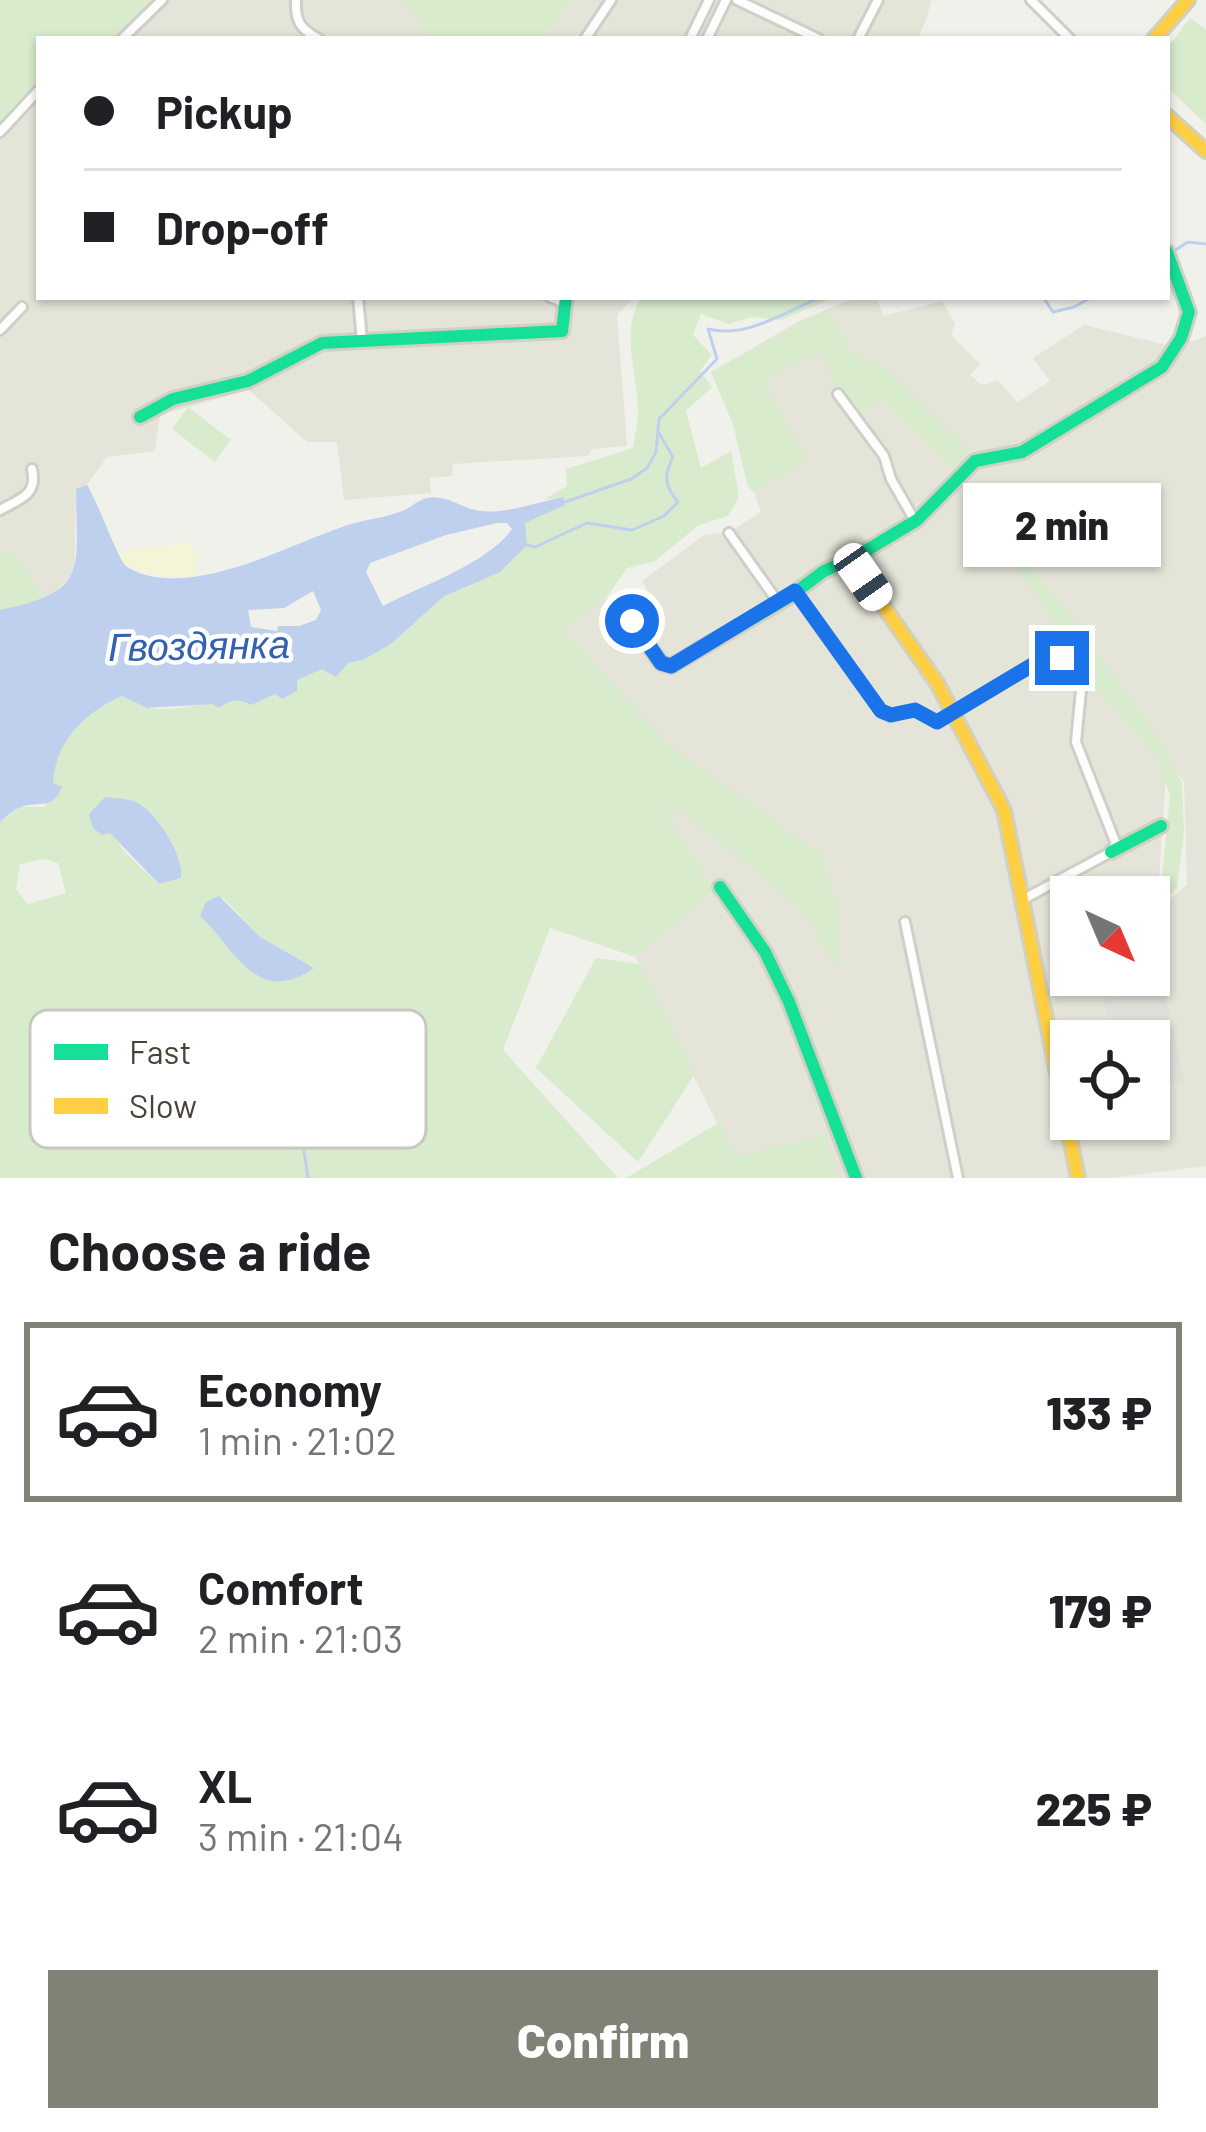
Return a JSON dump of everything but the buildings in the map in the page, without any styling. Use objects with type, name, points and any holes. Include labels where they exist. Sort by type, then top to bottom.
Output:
[{"type":"street","points":[[125,36],[162,0]]},
{"type":"street","points":[[296,0],[295,18],[314,36]]},
{"type":"street","points":[[587,36],[611,0]]},
{"type":"street","points":[[691,36],[709,0]]},
{"type":"street","points":[[708,36],[726,0]]},
{"type":"street","points":[[737,0],[813,36]]},
{"type":"street","points":[[860,36],[878,0]]},
{"type":"street","points":[[1030,0],[1067,36]]},
{"type":"street","points":[[1157,36],[1188,0]]},
{"type":"street","points":[[0,131],[36,93]]},
{"type":"street","points":[[1170,119],[1206,151]]},
{"type":"street","points":[[632,621],[665,667],[915,521],[975,461],[1022,452],[1162,367],[1181,338],[1189,312],[1170,260]]},
{"type":"street","points":[[358,300],[362,341]]},
{"type":"street","points":[[140,417],[164,402],[247,381],[312,346],[562,331],[560,300]]},
{"type":"street","points":[[0,330],[22,307]]},
{"type":"street","points":[[838,394],[884,455],[915,521]]},
{"type":"street","points":[[0,510],[32,491],[32,469]]},
{"type":"street","points":[[729,533],[778,602]]},
{"type":"street","points":[[854,558],[954,713],[1004,810],[1078,1178]]},
{"type":"street","points":[[795,591],[881,711],[891,715],[915,710],[937,722],[1049,655],[1062,658],[1081,690],[1076,742],[1115,836],[1112,852]]},
{"type":"street","points":[[1022,900],[1160,826]]},
{"type":"street","points":[[720,887],[766,952],[856,1178]]},
{"type":"street","points":[[905,922],[958,1178]]},
{"type":"shaded area","points":[[0,0],[167,0],[130,36],[36,36],[36,97],[0,136]]},
{"type":"shaded area","points":[[167,0],[399,0],[412,11],[426,36],[130,36]]},
{"type":"shaded area","points":[[399,0],[570,0],[545,36],[426,36],[412,11]]},
{"type":"shaded area","points":[[570,0],[931,0],[918,36],[545,36]]},
{"type":"shaded area","points":[[1190,18],[1206,30],[1206,124],[1170,90],[1170,45]]},
{"type":"shaded area","points":[[36,97],[36,300],[631,300],[617,315],[627,446],[592,449],[588,456],[453,464],[452,476],[430,478],[431,493],[344,500],[337,442],[307,442],[249,390],[160,415],[155,451],[107,457],[87,485],[76,489],[75,571],[45,602],[12,548],[0,555],[0,136]]},
{"type":"shaded area","points":[[640,300],[829,300],[781,320],[751,317],[728,324],[701,314],[693,335],[712,355],[700,371],[712,387],[686,411],[701,468],[731,451],[739,497],[728,516],[699,525],[655,561],[627,568],[607,597],[563,630],[672,747],[821,854],[838,907],[840,972],[800,909],[678,808],[667,815],[715,891],[635,957],[550,928],[503,1050],[618,1178],[0,1178],[0,822],[20,807],[45,807],[58,750],[82,722],[112,701],[122,696],[162,709],[229,701],[251,705],[306,672],[363,660],[391,644],[443,597],[476,583],[525,523],[565,505],[562,497],[543,500],[567,486],[566,469],[633,448],[638,410],[632,324]],"holes":[[[106,797],[132,801],[152,814],[167,835],[181,878],[159,884],[116,838]],[[44,859],[58,863],[66,893],[28,904],[16,889],[20,864]],[[223,898],[260,937],[313,968],[294,979],[277,981],[249,969],[200,916]]]},
{"type":"shaded area","points":[[850,300],[877,300],[884,316],[942,301],[955,324],[951,335],[980,364],[970,375],[982,385],[998,381],[1018,402],[1050,381],[1033,358],[1084,325],[1176,347],[1206,336],[1206,1166],[1110,1178],[838,1178],[823,1135],[734,1158],[635,957],[715,891],[666,814],[678,807],[800,909],[839,969],[838,907],[821,854],[672,747],[563,630],[607,597],[618,625],[658,607],[642,581],[704,535],[730,532],[761,512],[748,487],[733,424],[711,372],[801,320]]},
{"type":"shaded area","points":[[828,309],[851,352],[888,369],[968,448],[963,467],[954,470],[881,398],[858,416],[838,392],[819,351],[763,381],[807,459],[754,492],[748,487],[733,424],[711,372]]},
{"type":"shaded area","points":[[188,407],[231,440],[215,462],[172,429]]},
{"type":"shaded area","points":[[983,483],[997,523],[1034,575],[1062,603],[1159,738],[1182,783],[1184,831],[1177,888],[1170,895],[1170,876],[1162,876],[1170,796],[1157,756],[1087,679],[1055,621],[1002,550],[976,488]]},
{"type":"shaded area","points":[[12,548],[45,602],[0,610],[0,555]]},
{"type":"shaded area","points":[[596,958],[639,964],[695,1074],[638,1162],[536,1068]]},
{"type":"shaded area","points":[[1166,996],[1184,1081],[1170,1084],[1170,1020],[1107,1020],[1103,1000]]},
{"type":"shaded area","points":[[720,1122],[734,1157],[824,1135],[838,1178],[626,1178]]},
{"type":"sand","points":[[188,543],[198,553],[197,577],[144,572],[117,557],[130,550]]},
{"type":"water","points":[[87,485],[127,567],[151,576],[179,578],[238,567],[427,498],[480,511],[563,497],[565,505],[525,523],[527,545],[500,572],[443,597],[391,644],[348,663],[336,677],[322,669],[297,680],[297,691],[282,699],[275,694],[251,705],[235,701],[219,708],[212,704],[147,708],[122,696],[108,703],[74,730],[59,754],[53,783],[62,787],[56,798],[20,808],[0,822],[0,610],[50,595],[64,585],[76,557],[76,489]],"holes":[[[507,523],[512,529],[487,553],[383,606],[366,572],[370,563],[446,535]],[[313,591],[321,610],[316,620],[278,626],[277,631],[251,627],[248,610],[284,608]]]},
{"type":"water","points":[[105,797],[132,801],[152,814],[174,846],[181,878],[159,884],[110,833],[102,835],[93,828],[89,814]]},
{"type":"water","points":[[219,896],[260,937],[314,968],[294,979],[277,981],[249,969],[200,916],[206,902]]},
{"type":"waterway","name":"Гвоздянка","points":[[1174,251],[1188,242],[1206,244]]},
{"type":"waterway","name":"Гвоздянка","points":[[562,503],[631,479],[647,468],[656,452],[659,419],[717,359],[708,329],[752,327],[815,300]]},
{"type":"waterway","name":"Гвоздянка","points":[[1045,300],[1053,312],[1087,300]]},
{"type":"waterway","points":[[527,545],[535,547],[587,523],[632,530],[664,516],[678,502],[667,480],[673,457],[659,433]]},
{"type":"waterway","points":[[304,1148],[308,1178]]},
{"type":"traffic: fast","points":[[632,621],[661,663],[671,666],[789,597],[824,571],[917,520],[975,461],[1022,452],[1162,367],[1181,338],[1189,312],[1170,260]]},
{"type":"traffic: fast","points":[[140,417],[173,399],[248,381],[322,343],[562,331],[566,300]]},
{"type":"traffic: fast","points":[[1111,852],[1161,826]]},
{"type":"traffic: fast","points":[[720,887],[765,952],[789,1002],[856,1178]]},
{"type":"traffic: slow","points":[[1157,36],[1188,0]]},
{"type":"traffic: slow","points":[[1170,119],[1206,151]]},
{"type":"traffic: slow","points":[[854,558],[937,683],[1004,810],[1078,1178]]},
{"type":"route","points":[[632,621],[661,663],[671,666],[795,591],[881,711],[891,715],[915,710],[937,722],[1049,655],[1062,658]]}]
